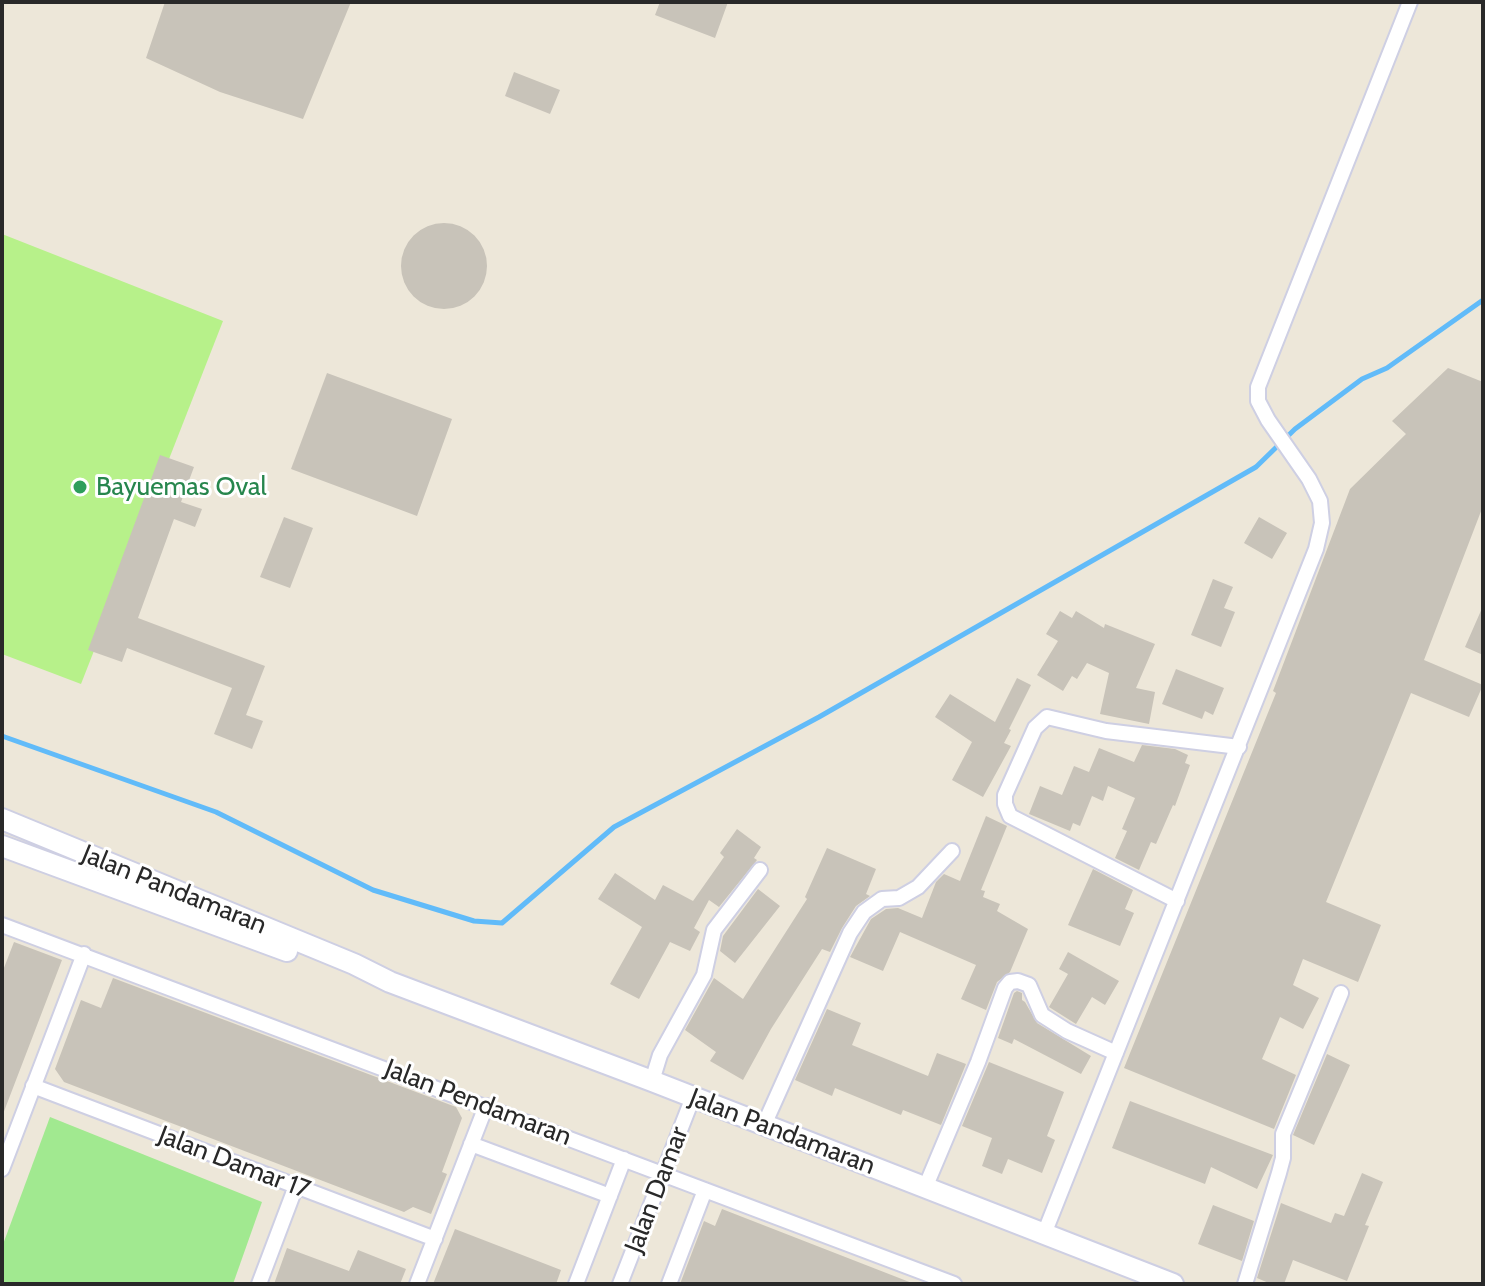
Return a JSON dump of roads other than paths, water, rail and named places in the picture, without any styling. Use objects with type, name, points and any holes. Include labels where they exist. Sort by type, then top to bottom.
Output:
[{"type":"main road","name":"Jalan Pandamaran","points":[[2,819],[354,964],[390,982],[1173,1284]]},
{"type":"main road","name":"Jalan Pandamaran","points":[[2,846],[349,974],[390,982]]},
{"type":"street","points":[[1044,1234],[1316,549],[1322,523],[1320,501],[1258,401],[1262,375],[1410,2]]},
{"type":"street","points":[[1177,901],[1010,816],[1005,795],[1035,728],[1047,717],[1135,736],[1239,747]]},
{"type":"street","points":[[764,1125],[850,933],[864,912],[882,899],[899,898],[918,887],[952,851]]},
{"type":"street","points":[[652,1081],[660,1055],[704,975],[714,930],[760,870]]},
{"type":"street","name":"Jalan Pendamaran","points":[[2,925],[954,1284]]},
{"type":"street","points":[[2,1169],[84,954]]},
{"type":"street","points":[[925,1188],[1010,982],[1029,985],[1042,1015],[1067,1031],[1116,1053]]},
{"type":"street","points":[[1245,1284],[1283,1158],[1283,1134],[1341,993]]},
{"type":"street","name":"Jalan Damar 17","points":[[33,1086],[435,1239]]},
{"type":"street","name":"Jalan Damar","points":[[620,1284],[693,1097]]},
{"type":"street","points":[[417,1284],[486,1106]]},
{"type":"street","points":[[471,1144],[610,1196]]},
{"type":"street","name":"Jalan Damar","points":[[576,1284],[624,1159]]},
{"type":"street","points":[[259,1284],[296,1186]]},
{"type":"street","name":"Jalan Damar","points":[[669,1284],[705,1190]]},
{"type":"waterway","points":[[2,736],[216,812],[373,890],[474,921],[502,923],[614,827],[819,717],[1256,467],[1295,429],[1362,379],[1387,368],[1483,300]]},
{"type":"place","name":"Bayuemas Oval","points":[[80,487]]}]
